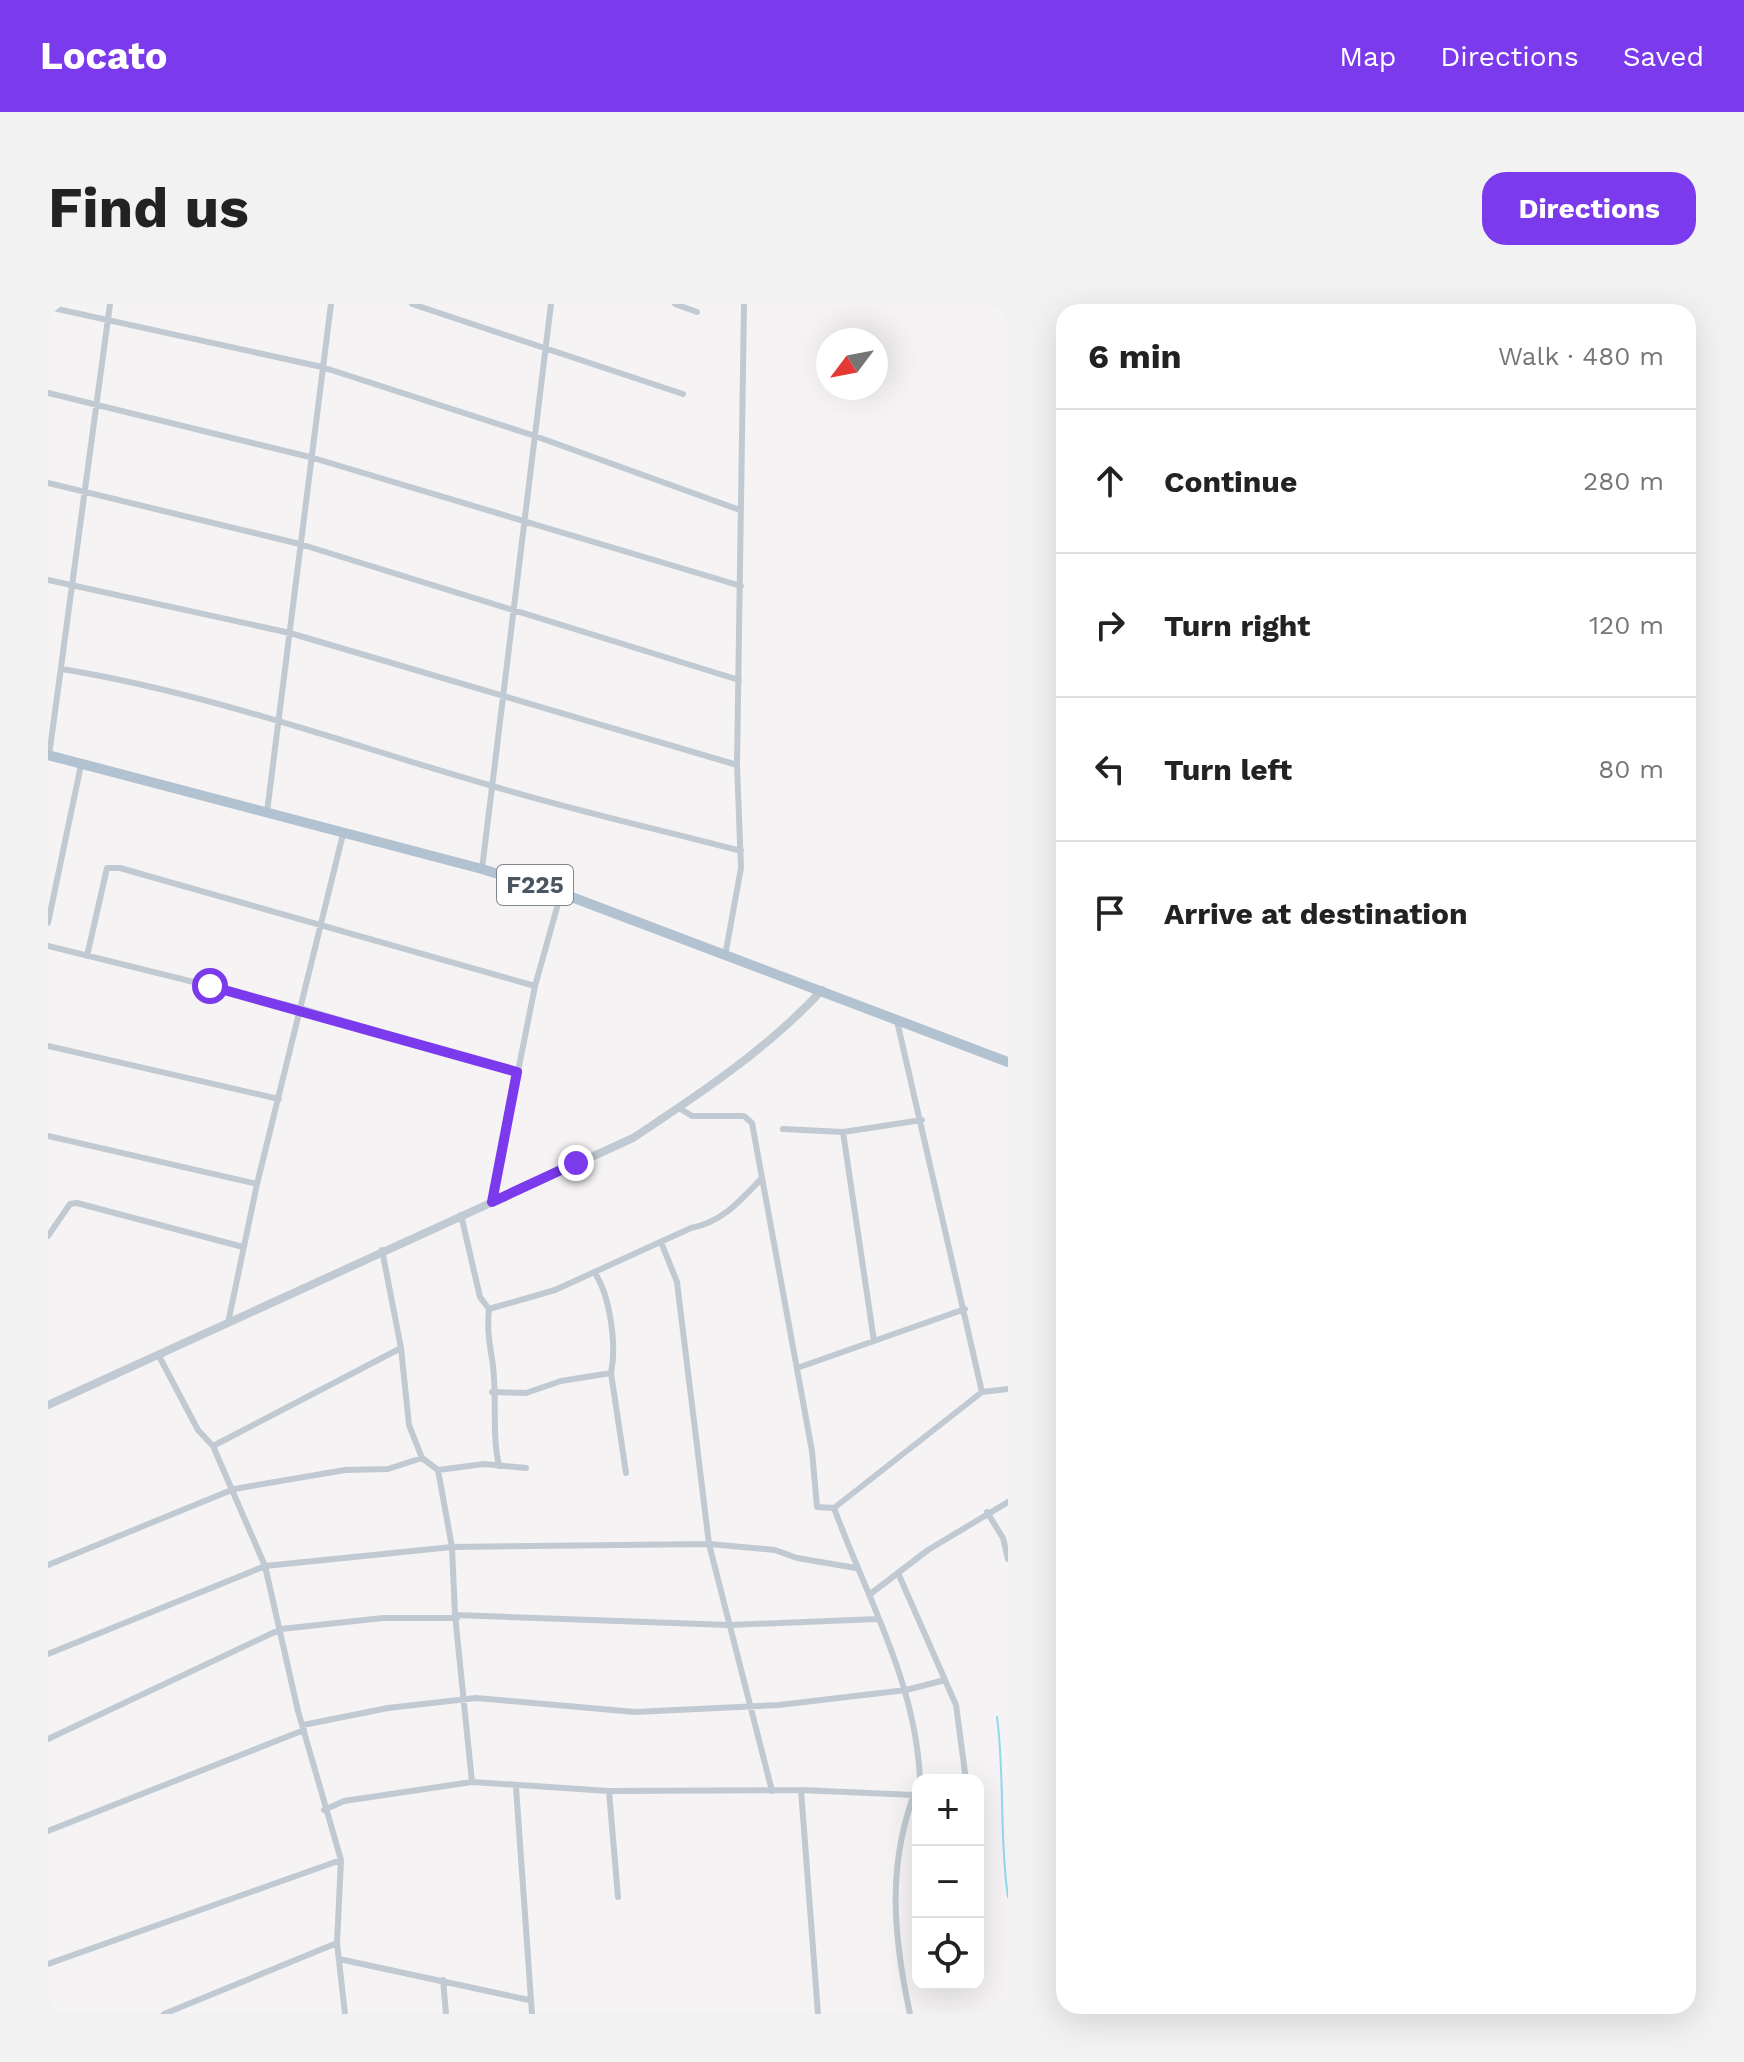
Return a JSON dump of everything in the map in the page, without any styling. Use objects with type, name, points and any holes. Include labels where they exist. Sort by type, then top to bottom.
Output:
[{"type":"main road","name":"F225","points":[[48,756],[482,869],[561,893],[1008,1062]]},
{"type":"street","points":[[48,756],[110,304]]},
{"type":"street","points":[[267,812],[331,304]]},
{"type":"street","points":[[412,304],[683,394]]},
{"type":"street","points":[[482,869],[527,521],[551,304]]},
{"type":"street","points":[[675,304],[697,312]]},
{"type":"street","points":[[725,956],[740,891],[737,765],[744,304]]},
{"type":"street","points":[[48,307],[322,367],[535,436],[740,510]]},
{"type":"street","points":[[48,393],[310,457],[527,521],[675,569],[741,586]]},
{"type":"street","points":[[48,483],[300,544],[739,680]]},
{"type":"street","points":[[48,580],[290,633],[737,765]]},
{"type":"street","points":[[62,669],[110,677],[277,720],[491,786],[741,851]]},
{"type":"street","points":[[48,923],[81,765]]},
{"type":"street","points":[[228,1323],[257,1184],[303,1009],[343,834]]},
{"type":"street","points":[[87,956],[107,868],[120,868],[535,986]]},
{"type":"street","points":[[492,1202],[535,986],[561,893]]},
{"type":"street","points":[[48,946],[303,1009],[517,1072]]},
{"type":"street","points":[[48,1405],[633,1138],[679,1108],[800,1014],[822,990]]},
{"type":"street","points":[[897,1019],[982,1392]]},
{"type":"street","points":[[48,1046],[279,1099]]},
{"type":"street","points":[[679,1108],[692,1116],[744,1116],[752,1123],[815,1470],[817,1507],[834,1508],[982,1392],[1008,1389]]},
{"type":"street","points":[[783,1129],[843,1132],[922,1120]]},
{"type":"street","points":[[843,1132],[874,1341]]},
{"type":"street","points":[[48,1136],[257,1184]]},
{"type":"street","points":[[489,1309],[535,1298],[691,1228],[706,1225],[733,1209],[761,1179]]},
{"type":"street","points":[[48,1235],[70,1204],[77,1203],[243,1247]]},
{"type":"street","points":[[461,1215],[480,1297],[489,1309],[486,1335],[492,1358],[493,1442],[499,1466]]},
{"type":"street","points":[[661,1242],[677,1282],[709,1544],[772,1791]]},
{"type":"street","points":[[382,1250],[401,1348],[409,1425],[422,1458],[438,1470],[452,1547],[472,1782]]},
{"type":"street","points":[[594,1272],[603,1289],[608,1315],[613,1361],[611,1373],[626,1473]]},
{"type":"street","points":[[797,1368],[965,1309]]},
{"type":"street","points":[[213,1446],[401,1348]]},
{"type":"street","points":[[159,1356],[198,1430],[213,1446],[265,1566],[324,1810],[341,1860],[342,1896],[337,1943],[345,2014]]},
{"type":"street","points":[[492,1392],[526,1393],[561,1381],[611,1373]]},
{"type":"street","points":[[48,1565],[234,1489],[345,1470],[388,1469],[422,1458]]},
{"type":"street","points":[[438,1470],[451,1466],[526,1468]]},
{"type":"street","points":[[869,1595],[987,1512],[1008,1502]]},
{"type":"street","points":[[834,1508],[856,1568],[892,1643],[919,1750],[919,1774]]},
{"type":"street","points":[[987,1512],[1003,1538],[1008,1559]]},
{"type":"street","points":[[48,1654],[265,1566],[452,1547],[709,1544],[775,1550],[797,1558],[856,1568]]},
{"type":"street","points":[[898,1573],[956,1705],[965,1774]]},
{"type":"street","points":[[48,1739],[281,1629],[383,1618],[456,1617],[729,1625],[878,1619]]},
{"type":"street","points":[[48,1831],[303,1728],[388,1708],[476,1698],[635,1712],[752,1706],[906,1690],[945,1680]]},
{"type":"street","points":[[324,1810],[344,1801],[472,1782],[609,1791],[801,1790],[912,1795]]},
{"type":"street","points":[[516,1787],[532,2014]]},
{"type":"street","points":[[801,1790],[818,2014]]},
{"type":"street","points":[[609,1791],[618,1897]]},
{"type":"street","points":[[910,2014],[898,1961],[893,1902],[902,1838],[912,1802]]},
{"type":"street","points":[[48,1964],[341,1860]]},
{"type":"street","points":[[164,2014],[337,1943]]},
{"type":"street","points":[[339,1959],[529,2000]]},
{"type":"street","points":[[443,1980],[446,2014]]},
{"type":"waterway","points":[[997,1717],[1008,1897]]},
{"type":"route","points":[[210,986],[303,1009],[517,1072],[492,1202],[576,1163]]}]
